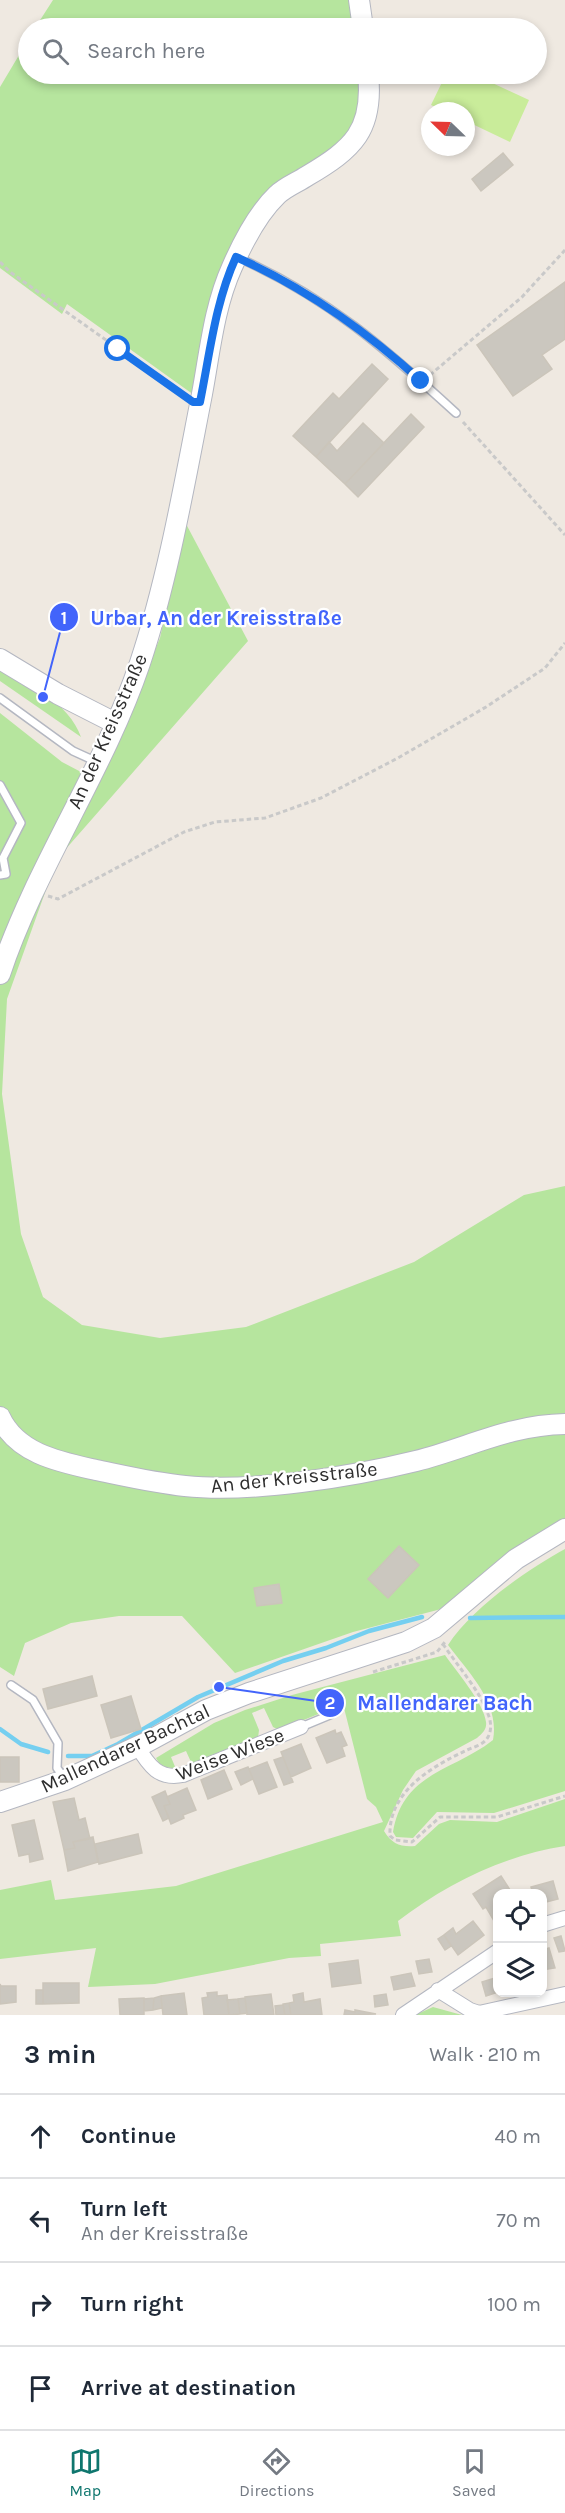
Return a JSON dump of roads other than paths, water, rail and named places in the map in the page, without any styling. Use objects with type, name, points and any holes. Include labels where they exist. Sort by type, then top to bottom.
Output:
[{"type":"street","points":[[359,0],[362,18]]},
{"type":"street","name":"An der Kreisstraße","points":[[0,974],[32,892],[115,723],[140,664],[153,617],[200,402],[214,324],[226,279],[249,233],[279,194],[349,148],[361,131],[369,112],[368,84]]},
{"type":"street","points":[[0,659],[58,694],[115,723]]},
{"type":"street","name":"An der Kreisstraße","points":[[0,1417],[21,1444],[51,1458],[158,1482],[224,1488],[394,1466],[434,1456],[521,1427],[565,1424]]},
{"type":"street","name":"Mallendarer Bachtal","points":[[0,1802],[66,1780],[206,1710],[249,1693],[406,1642],[434,1628],[516,1559],[565,1529]]},
{"type":"street","name":"Weise Wiese","points":[[137,1746],[148,1765],[162,1776],[171,1778],[301,1727]]},
{"type":"street","points":[[547,1924],[565,1918]]},
{"type":"street","points":[[403,2015],[493,1953]]},
{"type":"street","points":[[438,1990],[479,2013],[490,2013],[565,1994]]},
{"type":"lane","points":[[236,257],[274,274],[339,313],[456,413]]},
{"type":"lane","points":[[0,698],[73,751],[96,761]]},
{"type":"lane","points":[[0,785],[21,823],[3,858],[6,874],[0,875]]},
{"type":"lane","points":[[11,1685],[33,1700],[54,1740],[58,1743],[57,1768],[66,1780]]},
{"type":"lane","points":[[301,1727],[330,1715]]},
{"type":"waterway","points":[[68,1756],[92,1756],[118,1744],[198,1697],[283,1661],[326,1648],[369,1631],[422,1617]]},
{"type":"waterway","points":[[470,1618],[565,1617]]},
{"type":"waterway","points":[[0,1729],[21,1744],[48,1752]]},
{"type":"place","name":"Urbar, An der Kreisstraße","points":[[43,697]]},
{"type":"place","name":"Mallendarer Bach","points":[[219,1687]]}]
